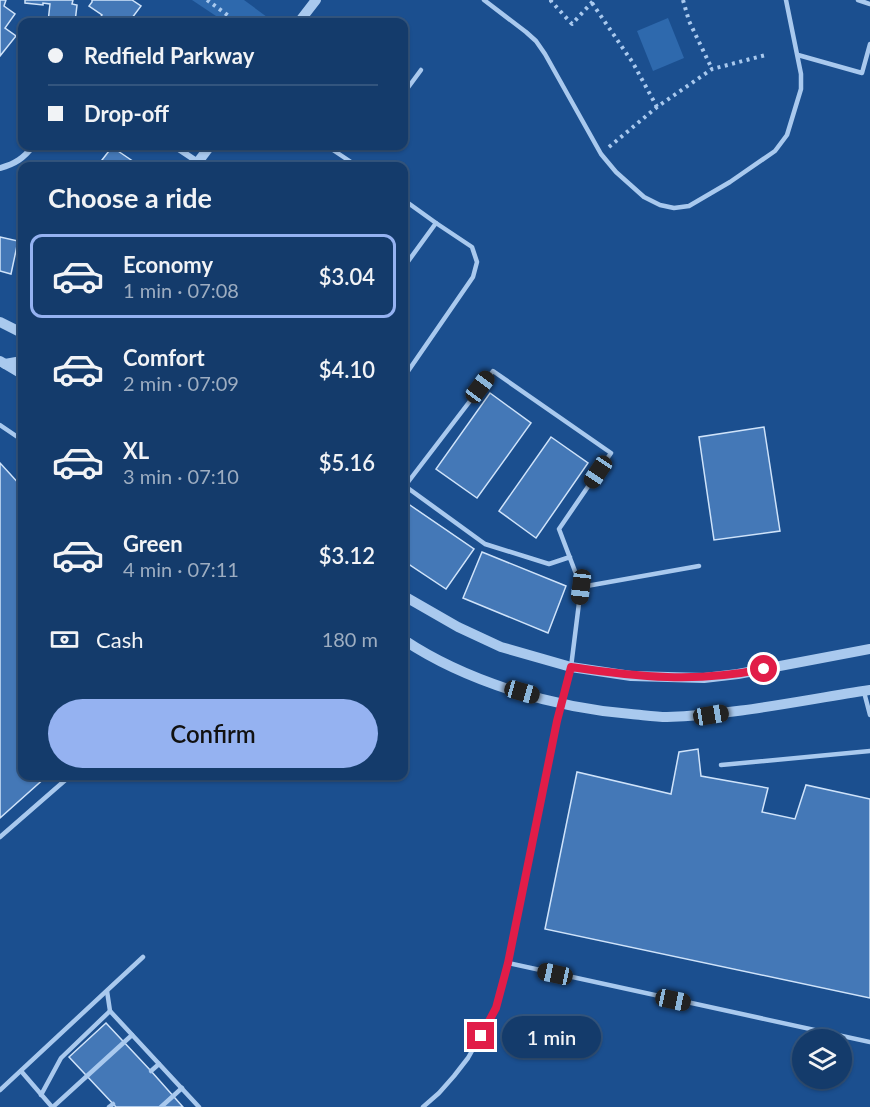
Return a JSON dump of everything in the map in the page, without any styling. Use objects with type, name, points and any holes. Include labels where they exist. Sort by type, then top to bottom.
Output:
[{"type":"street","points":[[302,18],[315,0]]},
{"type":"street","points":[[0,168],[11,165],[30,150]]},
{"type":"street","points":[[179,150],[194,162]]},
{"type":"street","points":[[0,322],[18,331]]},
{"type":"street","points":[[3,363],[18,361]]},
{"type":"street","points":[[3,363],[18,372]]},
{"type":"street","points":[[408,599],[458,627],[501,647],[571,667],[631,676],[704,678],[738,674],[870,649]]},
{"type":"street","points":[[408,642],[459,670],[503,687],[561,704],[609,712],[664,717],[711,715],[867,690]]},
{"type":"lane","points":[[484,0],[536,41],[601,154],[616,172],[644,197],[660,205],[674,208],[689,206],[730,182],[775,151],[787,135],[801,89],[801,74],[786,0]]},
{"type":"lane","points":[[858,0],[870,4]]},
{"type":"lane","points":[[798,55],[862,74],[870,44]]},
{"type":"lane","points":[[408,88],[421,70]]},
{"type":"lane","points":[[333,150],[351,162]]},
{"type":"lane","points":[[408,203],[472,247],[477,262],[473,277],[408,371]]},
{"type":"lane","points":[[408,262],[436,223]]},
{"type":"lane","points":[[408,481],[493,371],[611,453],[559,529],[581,587],[571,667],[561,704],[508,963],[496,1008],[481,1036],[454,1076],[440,1093],[423,1107]]},
{"type":"lane","points":[[0,425],[18,437]]},
{"type":"lane","points":[[408,489],[485,544],[549,564],[570,557]]},
{"type":"lane","points":[[581,587],[699,566]]},
{"type":"lane","points":[[867,690],[870,716]]},
{"type":"lane","points":[[721,765],[870,751]]},
{"type":"lane","points":[[0,837],[65,780]]},
{"type":"lane","points":[[0,1090],[143,957]]},
{"type":"lane","points":[[508,963],[870,1042]]},
{"type":"lane","points":[[107,991],[110,1011],[199,1107]]},
{"type":"lane","points":[[41,1095],[61,1058],[110,1011]]},
{"type":"lane","points":[[21,1071],[52,1107],[132,1035]]},
{"type":"lane","points":[[150,1071],[159,1064]]},
{"type":"lane","points":[[161,1107],[182,1088]]},
{"type":"path","points":[[207,0],[232,18]]},
{"type":"path","points":[[552,0],[572,24],[593,1],[633,63],[657,107]]},
{"type":"path","points":[[683,0],[689,21],[712,69]]},
{"type":"path","points":[[601,154],[657,107],[712,69],[766,54]]},
{"type":"shaded area","points":[[192,0],[244,0],[267,17],[266,18],[219,18]]},
{"type":"shaded area","points":[[668,18],[684,58],[653,71],[637,31]]},
{"type":"building","points":[[0,0],[6,0],[4,6],[15,14],[5,28],[16,36],[0,56]]},
{"type":"building","points":[[25,0],[73,0],[72,4],[77,5],[75,18],[48,18],[50,4],[25,3]]},
{"type":"building","points":[[92,0],[132,0],[141,6],[132,18],[100,18],[102,15],[89,6]]},
{"type":"building","points":[[110,150],[116,150],[134,162],[104,162],[102,160]]},
{"type":"building","points":[[0,237],[18,241],[11,274],[0,271]]},
{"type":"building","points":[[490,393],[531,423],[477,498],[436,469]]},
{"type":"building","points":[[764,427],[780,531],[714,540],[699,437]]},
{"type":"building","points":[[551,437],[588,463],[536,538],[499,511]]},
{"type":"building","points":[[0,463],[18,483],[18,780],[43,780],[0,818]]},
{"type":"building","points":[[408,504],[474,549],[446,589],[408,564]]},
{"type":"building","points":[[482,552],[566,586],[548,633],[463,598]]},
{"type":"building","points":[[698,749],[701,776],[768,788],[762,812],[795,819],[806,785],[870,799],[870,998],[545,929],[577,772],[671,794],[679,752]]},
{"type":"building","points":[[106,1023],[183,1107],[116,1107],[69,1057]]},
{"type":"route","points":[[481,1036],[496,1008],[508,963],[557,721],[571,667],[631,676],[704,678],[764,669]]}]
